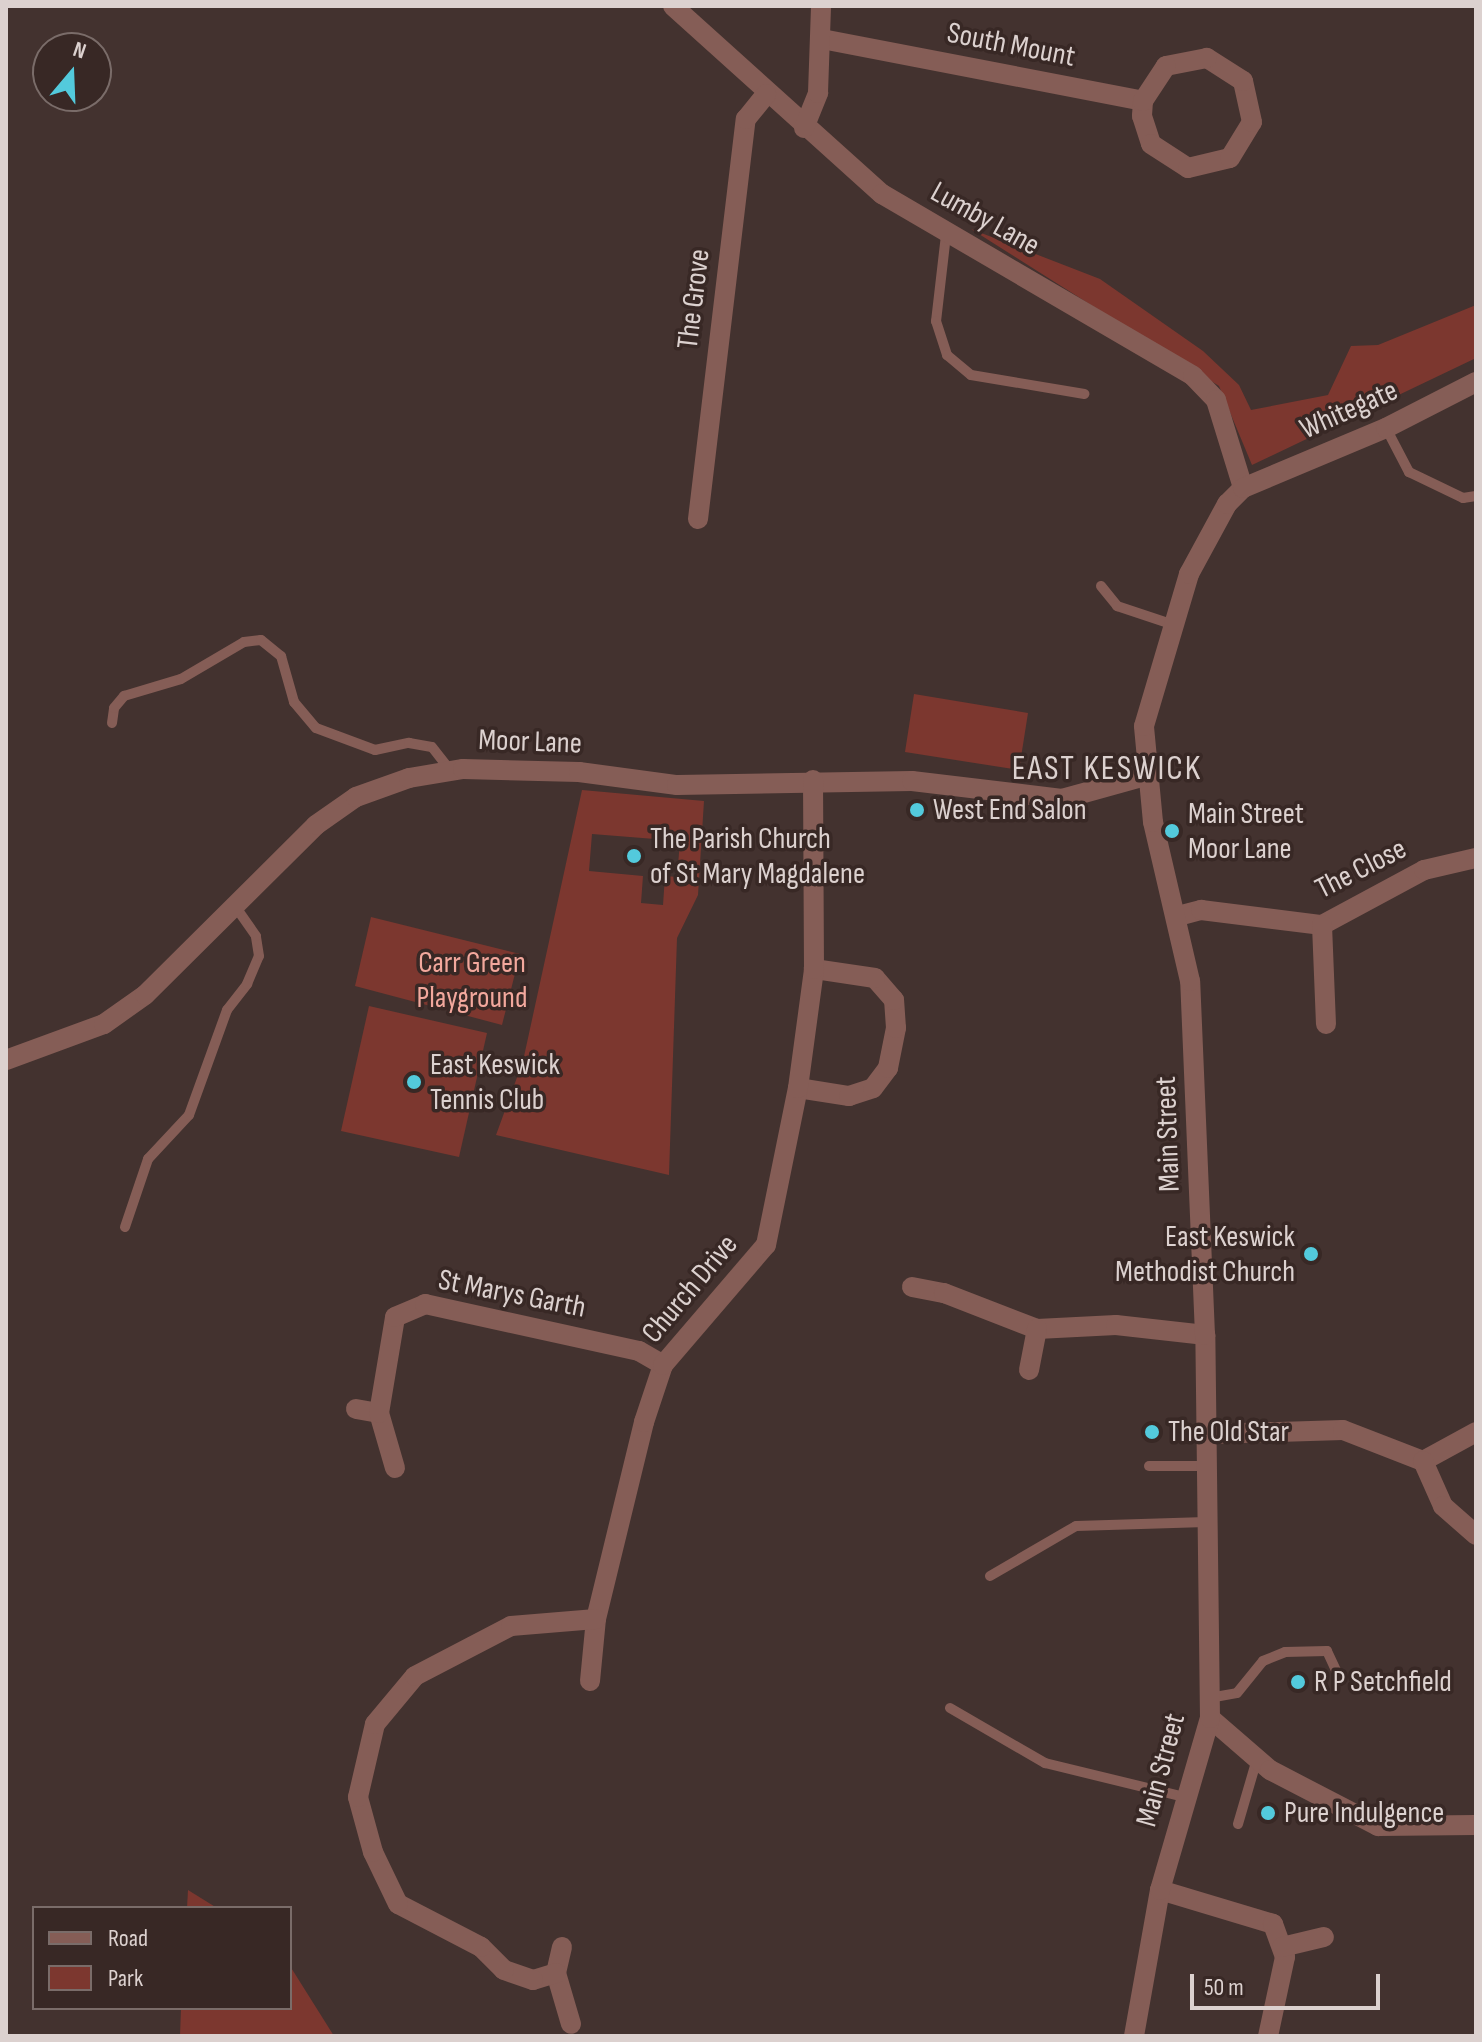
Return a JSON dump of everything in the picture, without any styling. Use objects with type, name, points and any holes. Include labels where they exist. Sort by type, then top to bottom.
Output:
[{"type":"street","name":"Lumby Lane","points":[[673,6],[766,94],[882,194],[946,235],[1034,280],[1193,376],[1216,400],[1243,488]]},
{"type":"street","points":[[804,128],[818,93],[821,6]]},
{"type":"street","name":"South Mount","points":[[822,39],[1143,101]]},
{"type":"street","points":[[1207,58],[1243,81],[1252,122],[1230,158],[1188,168],[1151,144],[1145,131],[1143,101],[1166,66],[1207,58]]},
{"type":"street","name":"The Grove","points":[[698,519],[746,119],[766,94]]},
{"type":"street","name":"Whitegate","points":[[1243,488],[1386,428],[1476,382]]},
{"type":"street","name":"Main Street","points":[[1134,2036],[1160,1890],[1209,1708],[1205,1335],[1190,981],[1145,776],[1144,726],[1171,624],[1210,531],[1243,488]]},
{"type":"street","name":"Moor Lane","points":[[6,1060],[104,1024],[145,995],[283,853],[356,797],[409,778],[451,771],[562,771],[677,785],[813,780],[912,781],[1062,799],[1145,776]]},
{"type":"street","name":"Church Drive","points":[[590,1681],[596,1619],[644,1422],[663,1365],[766,1245],[798,1088],[814,969],[813,780]]},
{"type":"street","name":"The Close","points":[[1178,916],[1201,910],[1322,925],[1424,870],[1476,858]]},
{"type":"street","points":[[1322,925],[1326,1024]]},
{"type":"street","points":[[798,1088],[849,1096],[873,1088],[888,1068],[896,1028],[894,1000],[875,978],[814,969]]},
{"type":"street","points":[[912,1287],[944,1293],[1037,1329],[1116,1325],[1205,1335]]},
{"type":"street","name":"St Marys Garth","points":[[395,1468],[379,1413],[395,1317],[425,1304],[639,1351],[663,1365]]},
{"type":"street","points":[[1029,1370],[1037,1329]]},
{"type":"street","points":[[356,1409],[379,1413]]},
{"type":"street","points":[[1207,1434],[1343,1430],[1423,1461],[1443,1506],[1476,1535]]},
{"type":"street","points":[[1423,1461],[1476,1432]]},
{"type":"street","points":[[556,1973],[533,1980],[504,1970],[481,1947],[398,1904],[373,1852],[358,1797],[375,1724],[415,1676],[511,1626],[596,1619]]},
{"type":"street","points":[[1209,1708],[1257,1759],[1378,1826],[1476,1825]]},
{"type":"street","points":[[1160,1890],[1273,1924],[1285,1957],[1268,2036]]},
{"type":"street","points":[[1282,1947],[1324,1937]]},
{"type":"street","points":[[562,1947],[556,1973],[571,2024]]},
{"type":"lane","points":[[946,235],[936,321],[947,355],[971,375],[1084,394]]},
{"type":"lane","points":[[1386,428],[1409,472],[1463,498],[1476,496]]},
{"type":"lane","points":[[1101,586],[1117,606],[1171,624]]},
{"type":"lane","points":[[112,723],[114,708],[124,696],[181,679],[244,642],[261,640],[281,656],[294,702],[316,728],[375,750],[409,743],[432,747],[451,771]]},
{"type":"lane","points":[[125,1227],[148,1159],[189,1115],[227,1010],[247,984],[259,956],[256,936],[234,905]]},
{"type":"lane","points":[[1149,1466],[1207,1466]]},
{"type":"lane","points":[[990,1576],[1076,1526],[1206,1522]]},
{"type":"lane","points":[[1209,1708],[1237,1693],[1263,1661],[1285,1652],[1327,1651],[1338,1675]]},
{"type":"lane","points":[[950,1708],[1045,1763],[1185,1797]]},
{"type":"lane","points":[[1238,1824],[1257,1759]]},
{"type":"green space","points":[[971,229],[1100,279],[1203,351],[1239,385],[1251,410],[1328,395],[1351,346],[1378,345],[1476,305],[1476,358],[1252,465],[1219,386]]},
{"type":"green space","points":[[914,694],[1028,713],[1019,770],[905,752]]},
{"type":"green space","points":[[582,790],[704,801],[698,895],[677,938],[669,1175],[496,1135],[523,1061]],"holes":[[[592,834],[680,841],[677,877],[665,876],[663,905],[641,903],[643,876],[589,871]]]},
{"type":"green space","name":"Carr Green Playground","points":[[371,917],[520,954],[502,1025],[355,986]]},
{"type":"green space","name":"East Keswick Tennis Club","points":[[369,1006],[487,1033],[459,1157],[341,1131]]},
{"type":"green space","points":[[188,1890],[214,1906],[187,1906]]},
{"type":"green space","points":[[292,1969],[334,2036],[180,2036],[181,2010],[292,2010]]},
{"type":"place","name":"West End Salon","points":[[917,810]]},
{"type":"place","name":"Main Street Moor Lane","points":[[1172,831]]},
{"type":"place","name":"The Parish Church of St Mary Magdalene","points":[[634,856]]},
{"type":"place","name":"East Keswick Tennis Club","points":[[414,1082]]},
{"type":"place","name":"East Keswick Methodist Church","points":[[1311,1254]]},
{"type":"place","name":"The Old Star","points":[[1152,1432]]},
{"type":"place","name":"R P Setchfield","points":[[1298,1682]]},
{"type":"place","name":"Pure Indulgence","points":[[1268,1813]]},
{"type":"district","name":"EAST KESWICK","points":[[1107,769]]}]
